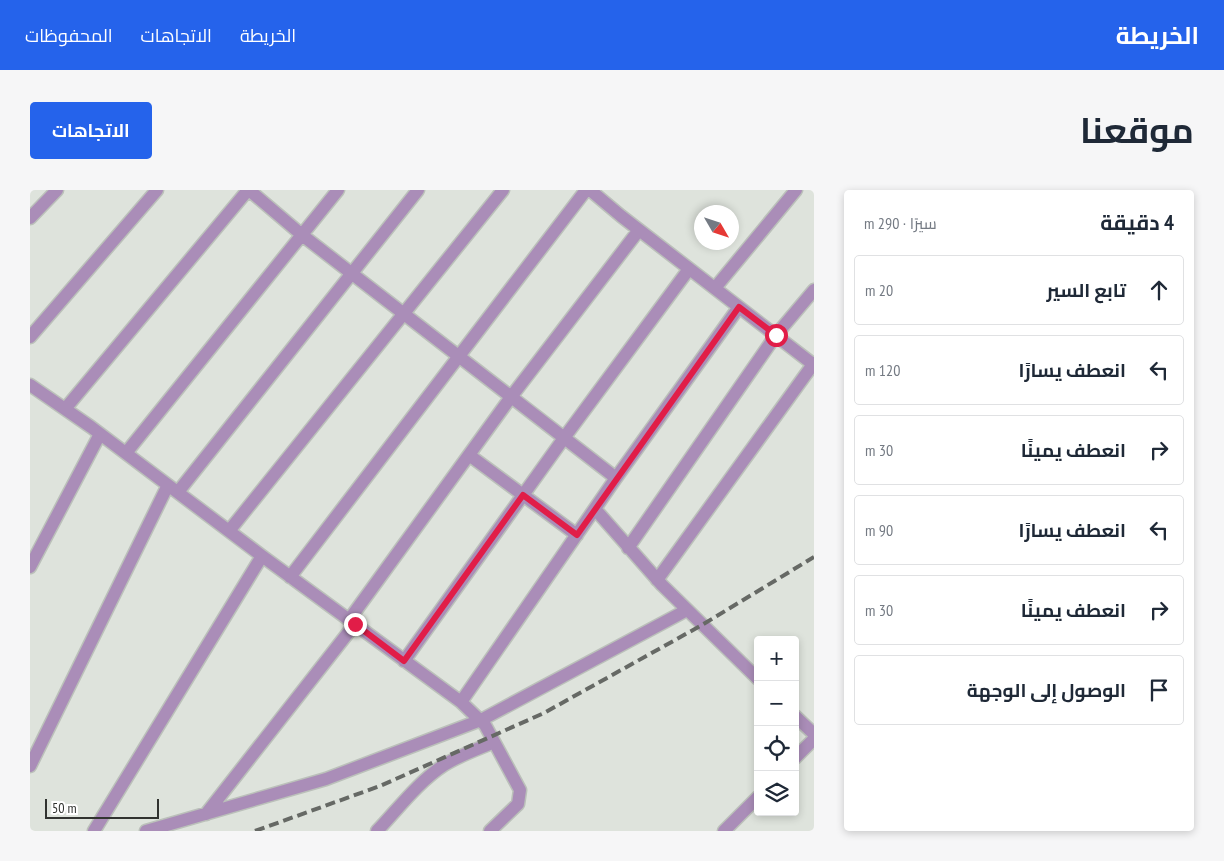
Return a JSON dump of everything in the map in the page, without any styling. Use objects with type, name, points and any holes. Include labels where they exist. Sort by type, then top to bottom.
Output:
[{"type":"street","points":[[30,218],[57,190]]},
{"type":"street","points":[[30,337],[157,190]]},
{"type":"street","points":[[65,409],[249,190],[302,235],[616,478]]},
{"type":"street","points":[[126,453],[338,190]]},
{"type":"street","points":[[30,766],[173,488],[418,190]]},
{"type":"street","points":[[230,532],[503,190]]},
{"type":"street","points":[[290,577],[588,190],[814,364],[657,580]]},
{"type":"street","points":[[715,288],[796,190]]},
{"type":"street","points":[[206,814],[352,622],[469,455],[638,230]]},
{"type":"street","points":[[404,661],[564,438],[689,269]]},
{"type":"street","points":[[628,548],[776,335],[814,290]]},
{"type":"street","points":[[460,702],[616,478],[739,307]]},
{"type":"street","points":[[30,385],[126,453],[460,702],[481,720],[520,790],[518,804],[490,831]]},
{"type":"street","points":[[30,567],[100,434]]},
{"type":"street","points":[[469,455],[577,535]]},
{"type":"street","points":[[595,508],[657,580],[754,675]]},
{"type":"street","points":[[94,831],[262,556]]},
{"type":"street","points":[[146,831],[326,779],[481,720],[687,610]]},
{"type":"street","points":[[799,720],[814,734]]},
{"type":"street","points":[[799,754],[814,739]]},
{"type":"street","points":[[377,831],[420,785],[442,767],[454,759],[494,742]]},
{"type":"street","points":[[724,831],[754,801]]},
{"type":"railway","points":[[255,831],[380,786],[544,713],[702,625],[814,557]]},
{"type":"route","points":[[355,624],[404,661],[523,495],[577,535],[739,307],[776,335]]}]
